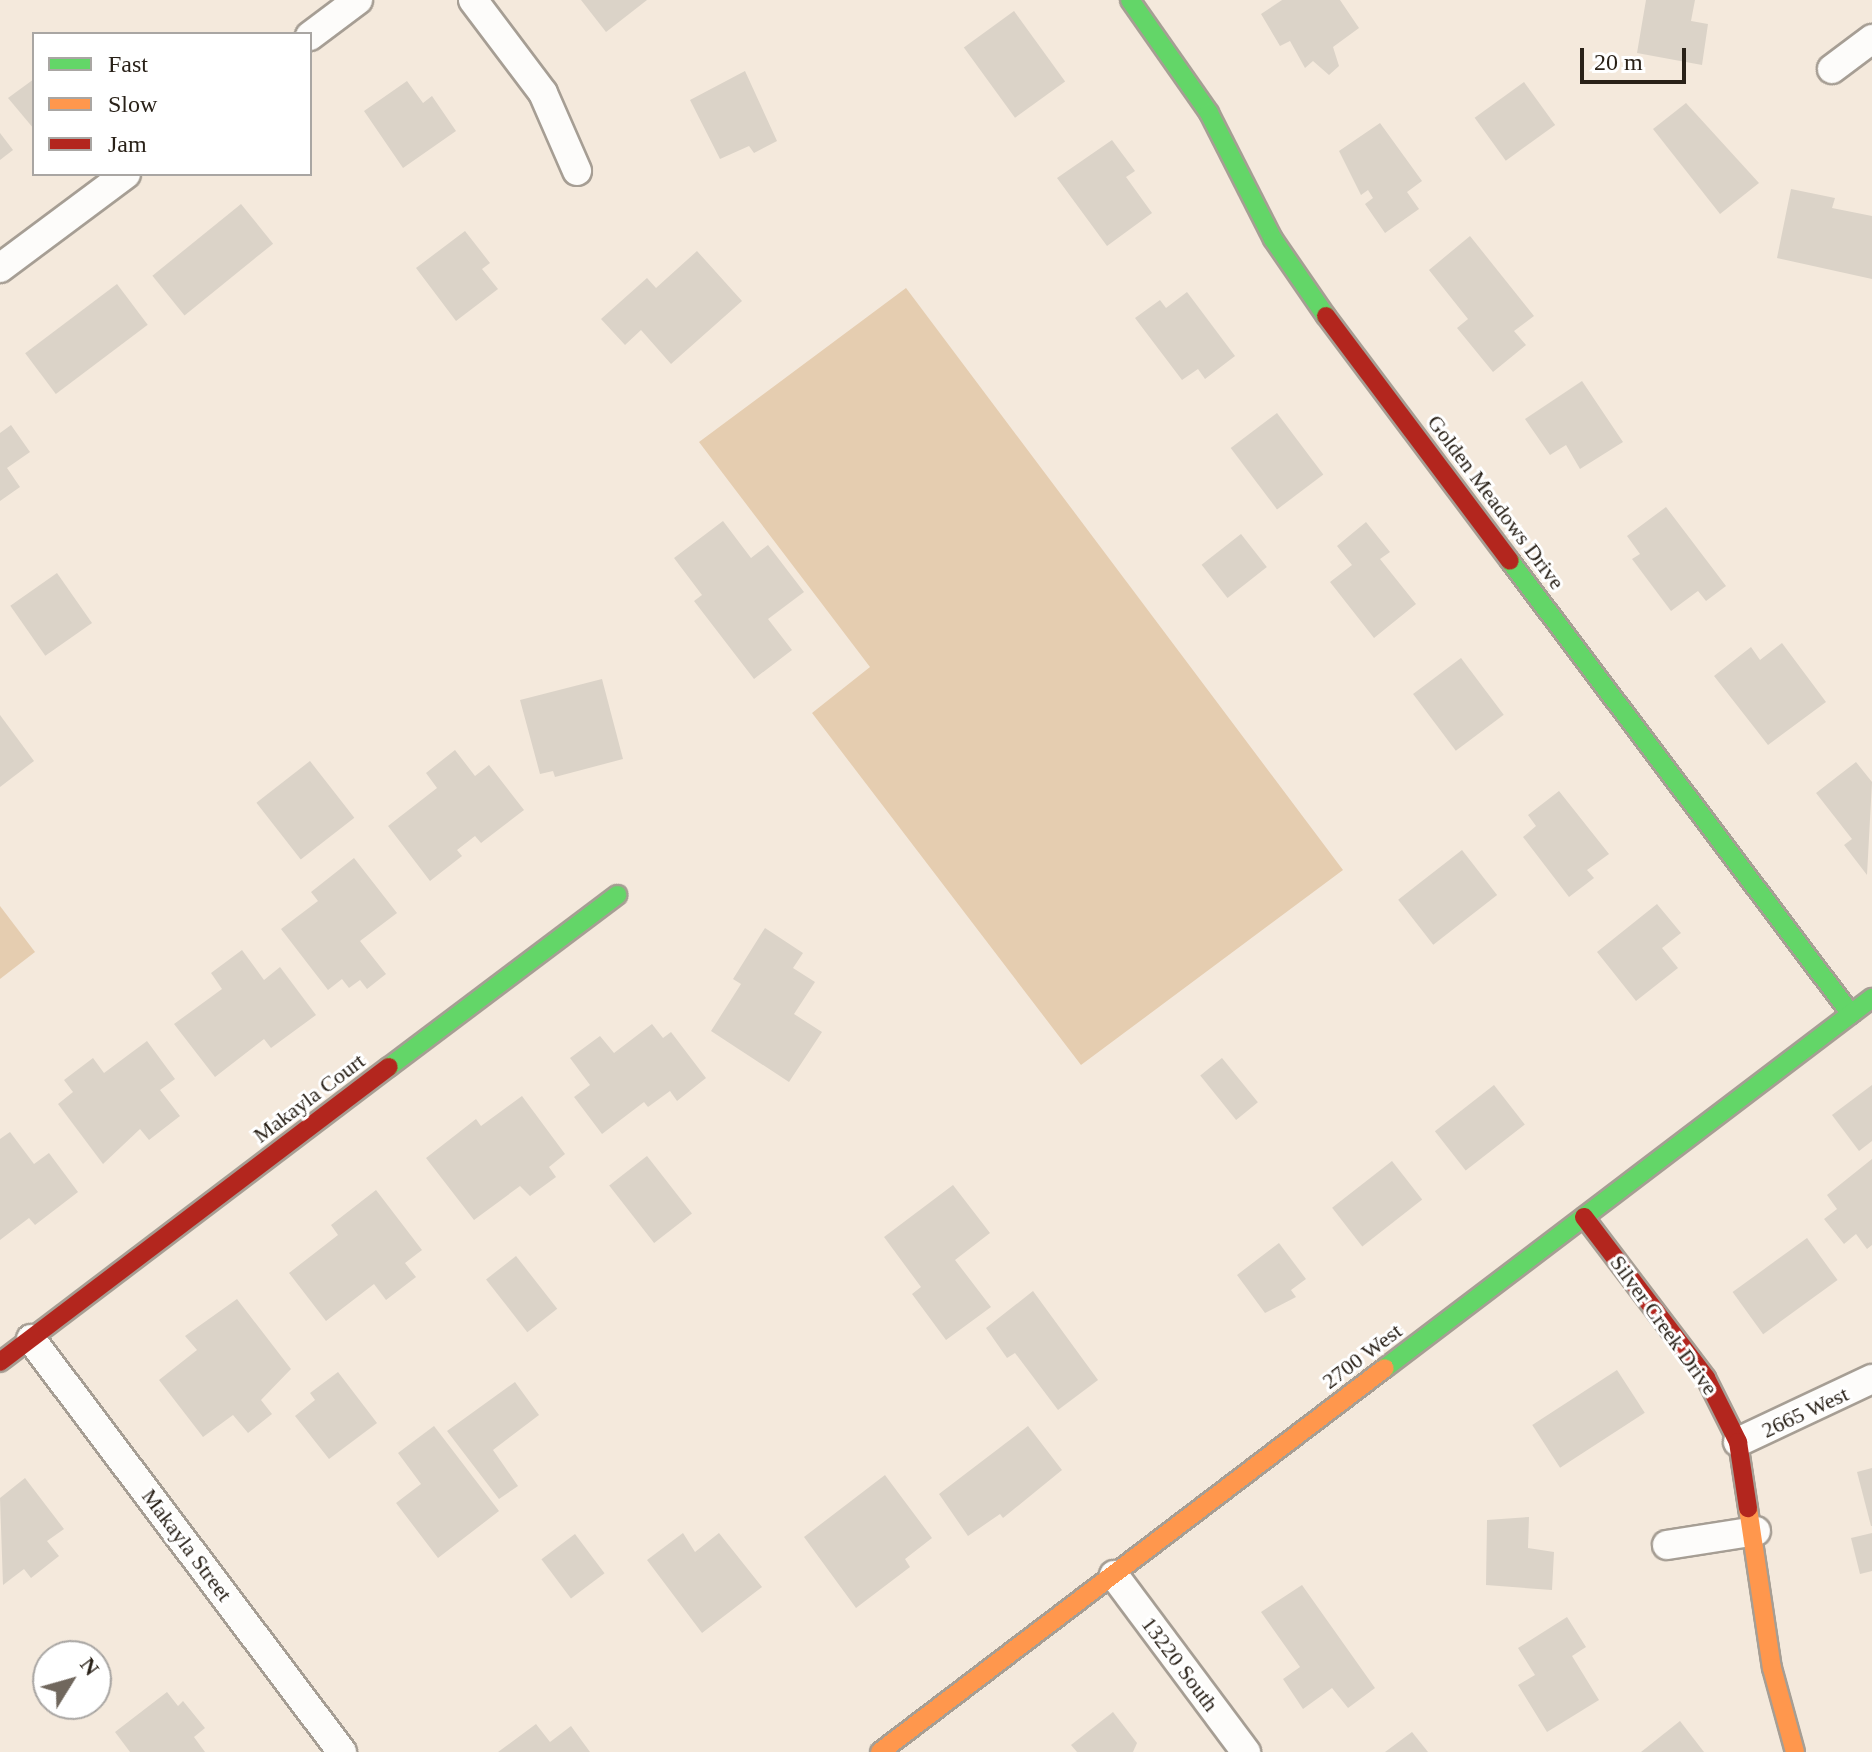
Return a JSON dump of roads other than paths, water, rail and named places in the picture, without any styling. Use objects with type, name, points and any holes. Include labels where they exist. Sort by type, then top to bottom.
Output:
[{"type":"street","points":[[312,34],[358,0]]},
{"type":"street","points":[[473,0],[543,93],[577,171]]},
{"type":"street","name":"Golden Meadows Drive","points":[[1130,0],[1209,113],[1273,239],[1313,299],[1851,1014]]},
{"type":"street","points":[[1832,69],[1872,39]]},
{"type":"street","points":[[0,268],[123,176]]},
{"type":"street","name":"Makayla Court","points":[[0,1362],[617,895]]},
{"type":"street","name":"2700 West","points":[[880,1752],[1872,998]]},
{"type":"street","name":"Silver Creek Drive","points":[[1584,1217],[1706,1378],[1738,1442],[1756,1531],[1772,1668],[1795,1752]]},
{"type":"street","name":"Makayla Street","points":[[31,1339],[342,1752]]},
{"type":"street","name":"2665 West","points":[[1738,1442],[1872,1379]]},
{"type":"street","points":[[1667,1545],[1756,1531]]},
{"type":"street","name":"13220 South","points":[[1114,1575],[1246,1752]]}]
